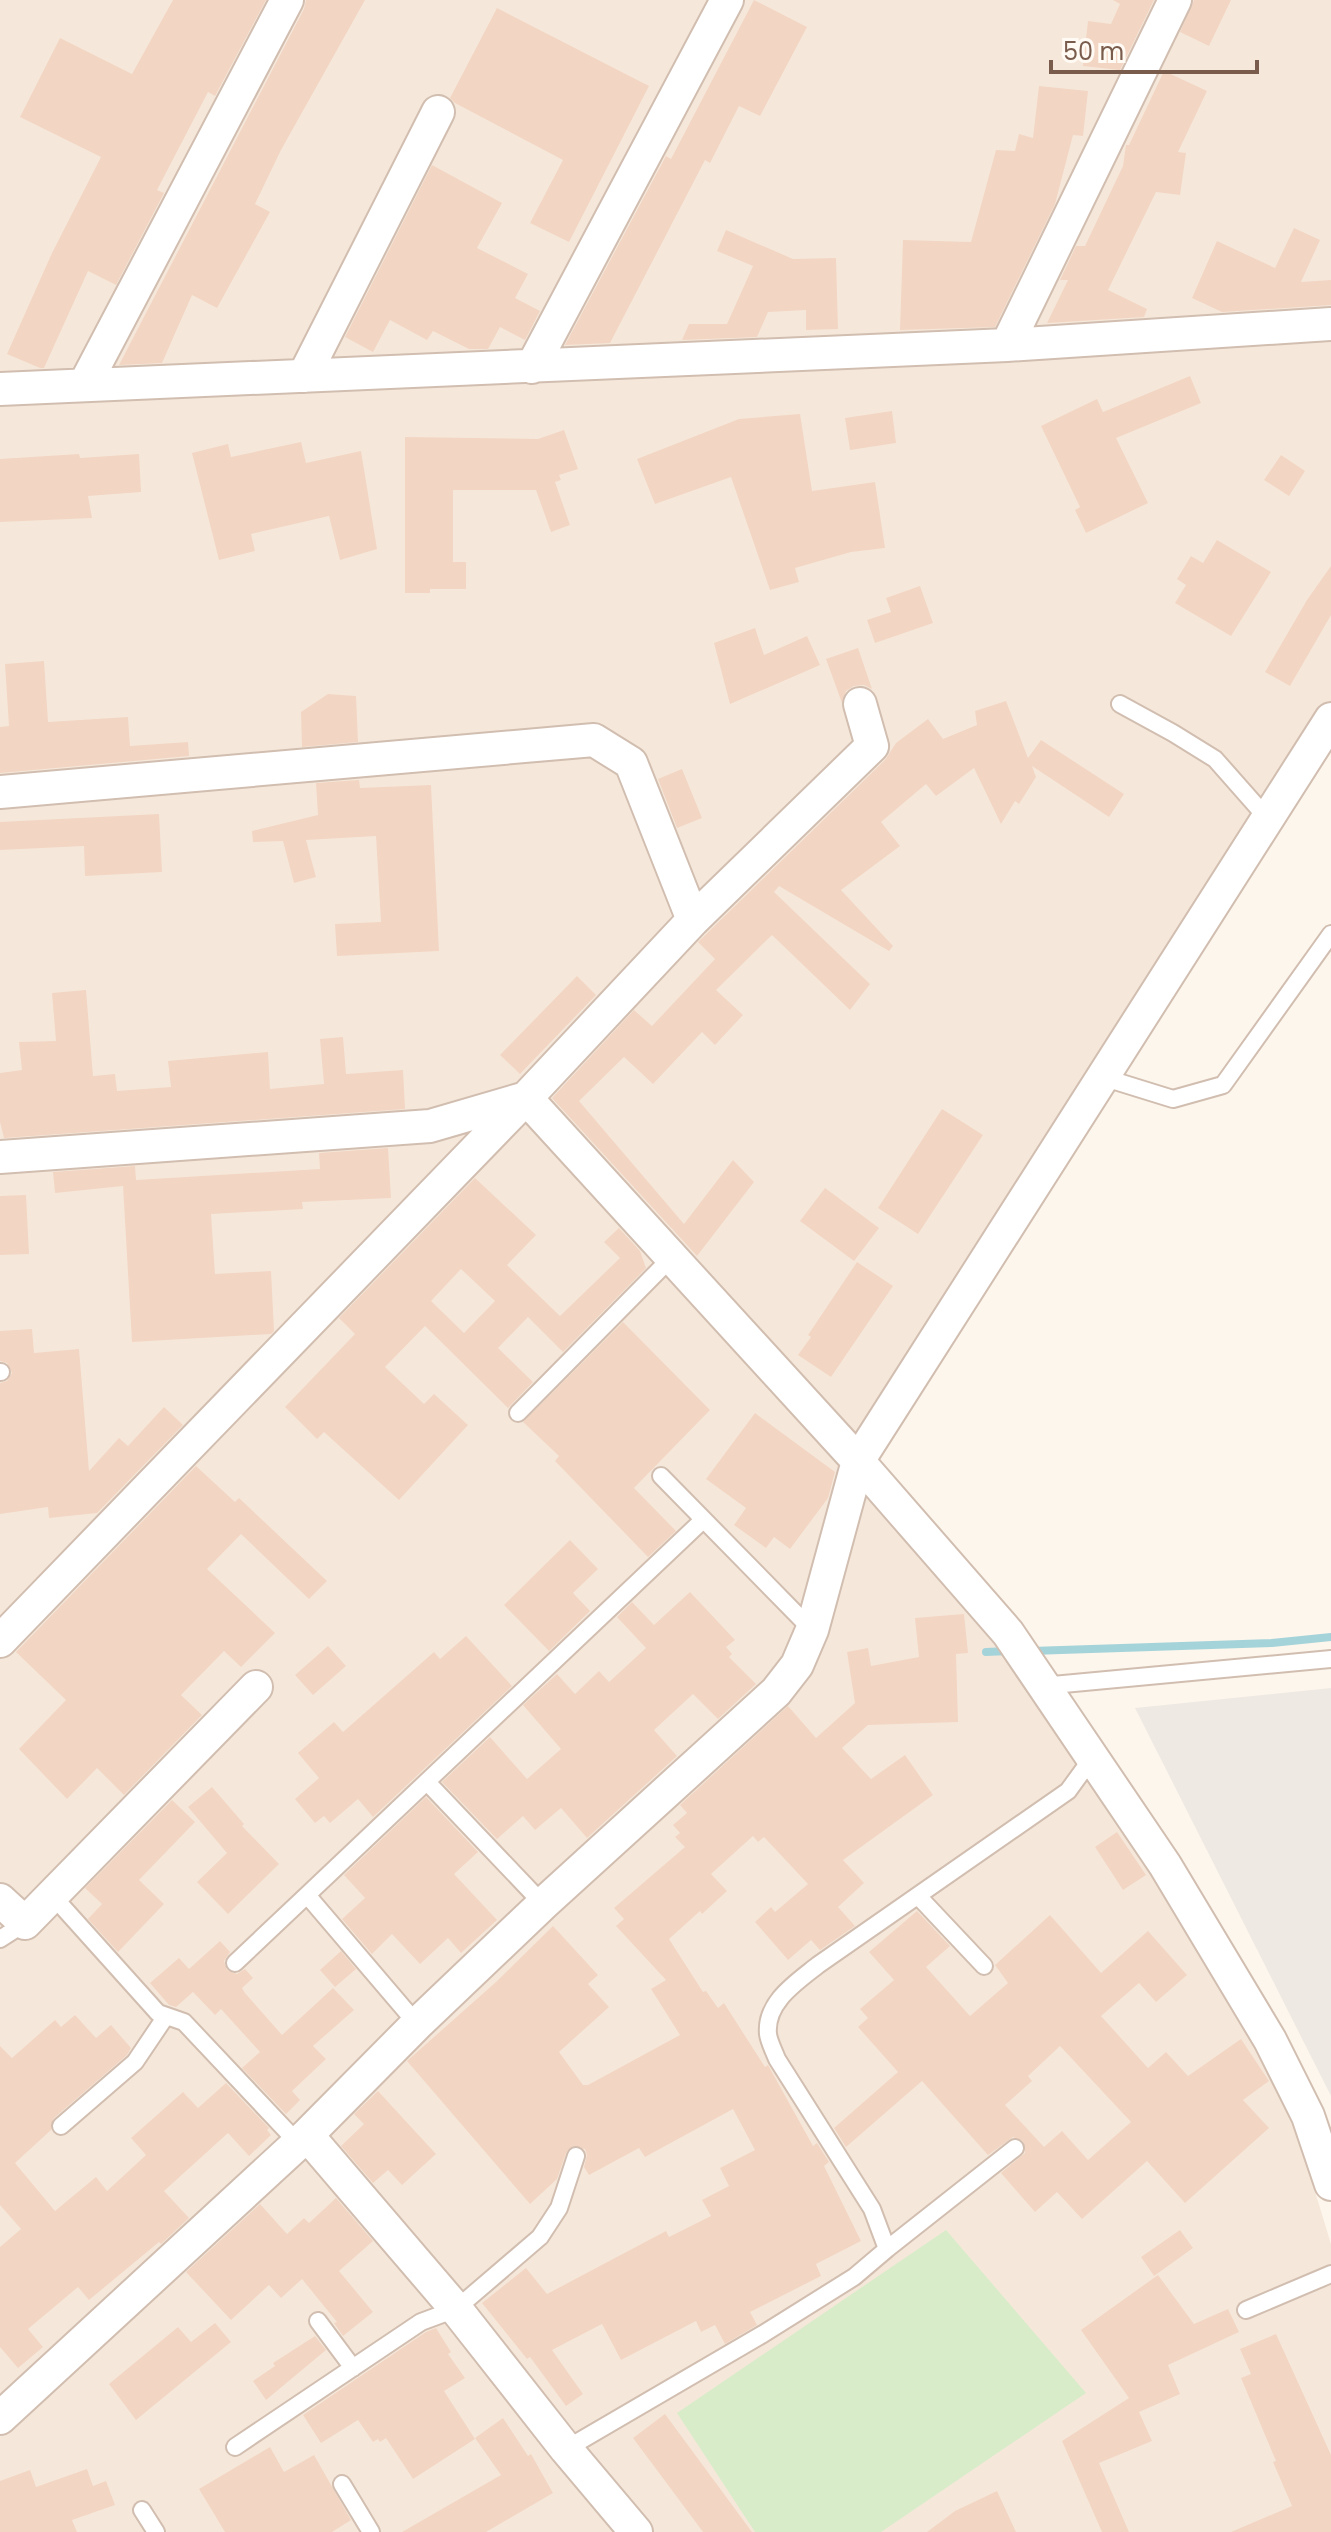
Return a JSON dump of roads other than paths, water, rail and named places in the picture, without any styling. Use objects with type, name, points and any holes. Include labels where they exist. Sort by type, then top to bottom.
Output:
[{"type":"street","points":[[85,384],[287,0]]},
{"type":"street","points":[[532,367],[727,0]]},
{"type":"street","points":[[1007,345],[1175,0]]},
{"type":"street","points":[[304,376],[438,112]]},
{"type":"street","points":[[0,389],[1007,345],[1331,324]]},
{"type":"street","points":[[0,1641],[526,1098],[693,920],[872,746],[860,704]]},
{"type":"street","points":[[2,2412],[302,2139],[543,1904],[776,1692],[797,1665],[812,1630],[858,1461],[1331,719]]},
{"type":"street","points":[[0,792],[594,740],[631,763],[693,920]]},
{"type":"street","points":[[0,1157],[430,1126],[526,1098]]},
{"type":"street","points":[[526,1098],[858,1461],[1008,1633],[1165,1865],[1270,2040],[1308,2116],[1331,2184]]},
{"type":"street","points":[[0,1900],[12,1931],[52,1895],[256,1687]]},
{"type":"street","points":[[302,2139],[456,2309],[630,2530]]},
{"type":"lane","points":[[1120,704],[1215,759],[1267,818]]},
{"type":"lane","points":[[1102,1077],[1173,1099],[1223,1085],[1331,934]]},
{"type":"lane","points":[[518,1413],[672,1257]]},
{"type":"lane","points":[[661,1476],[812,1630]]},
{"type":"lane","points":[[235,1963],[703,1520]]},
{"type":"lane","points":[[1034,1674],[1331,1659]]},
{"type":"lane","points":[[887,2249],[872,2209],[777,2059],[768,2033],[773,2009],[785,1991],[1068,1791],[1092,1758]]},
{"type":"lane","points":[[427,1782],[543,1904]]},
{"type":"lane","points":[[52,1895],[158,2013],[184,2022],[302,2139]]},
{"type":"lane","points":[[307,1895],[417,2024]]},
{"type":"lane","points":[[918,1896],[984,1966]]},
{"type":"lane","points":[[61,2126],[135,2062],[166,2016]]},
{"type":"lane","points":[[566,2449],[854,2277],[1015,2148]]},
{"type":"lane","points":[[235,2447],[421,2322],[456,2309],[540,2237],[559,2208],[576,2156]]},
{"type":"lane","points":[[1246,2310],[1331,2274]]},
{"type":"lane","points":[[318,2321],[353,2368]]},
{"type":"lane","points":[[342,2484],[371,2532]]},
{"type":"lane","points":[[142,2510],[156,2532]]},
{"type":"waterway","points":[[1031,1651],[1272,1643],[1331,1637]]},
{"type":"waterway","points":[[986,1652],[1009,1651]]}]
